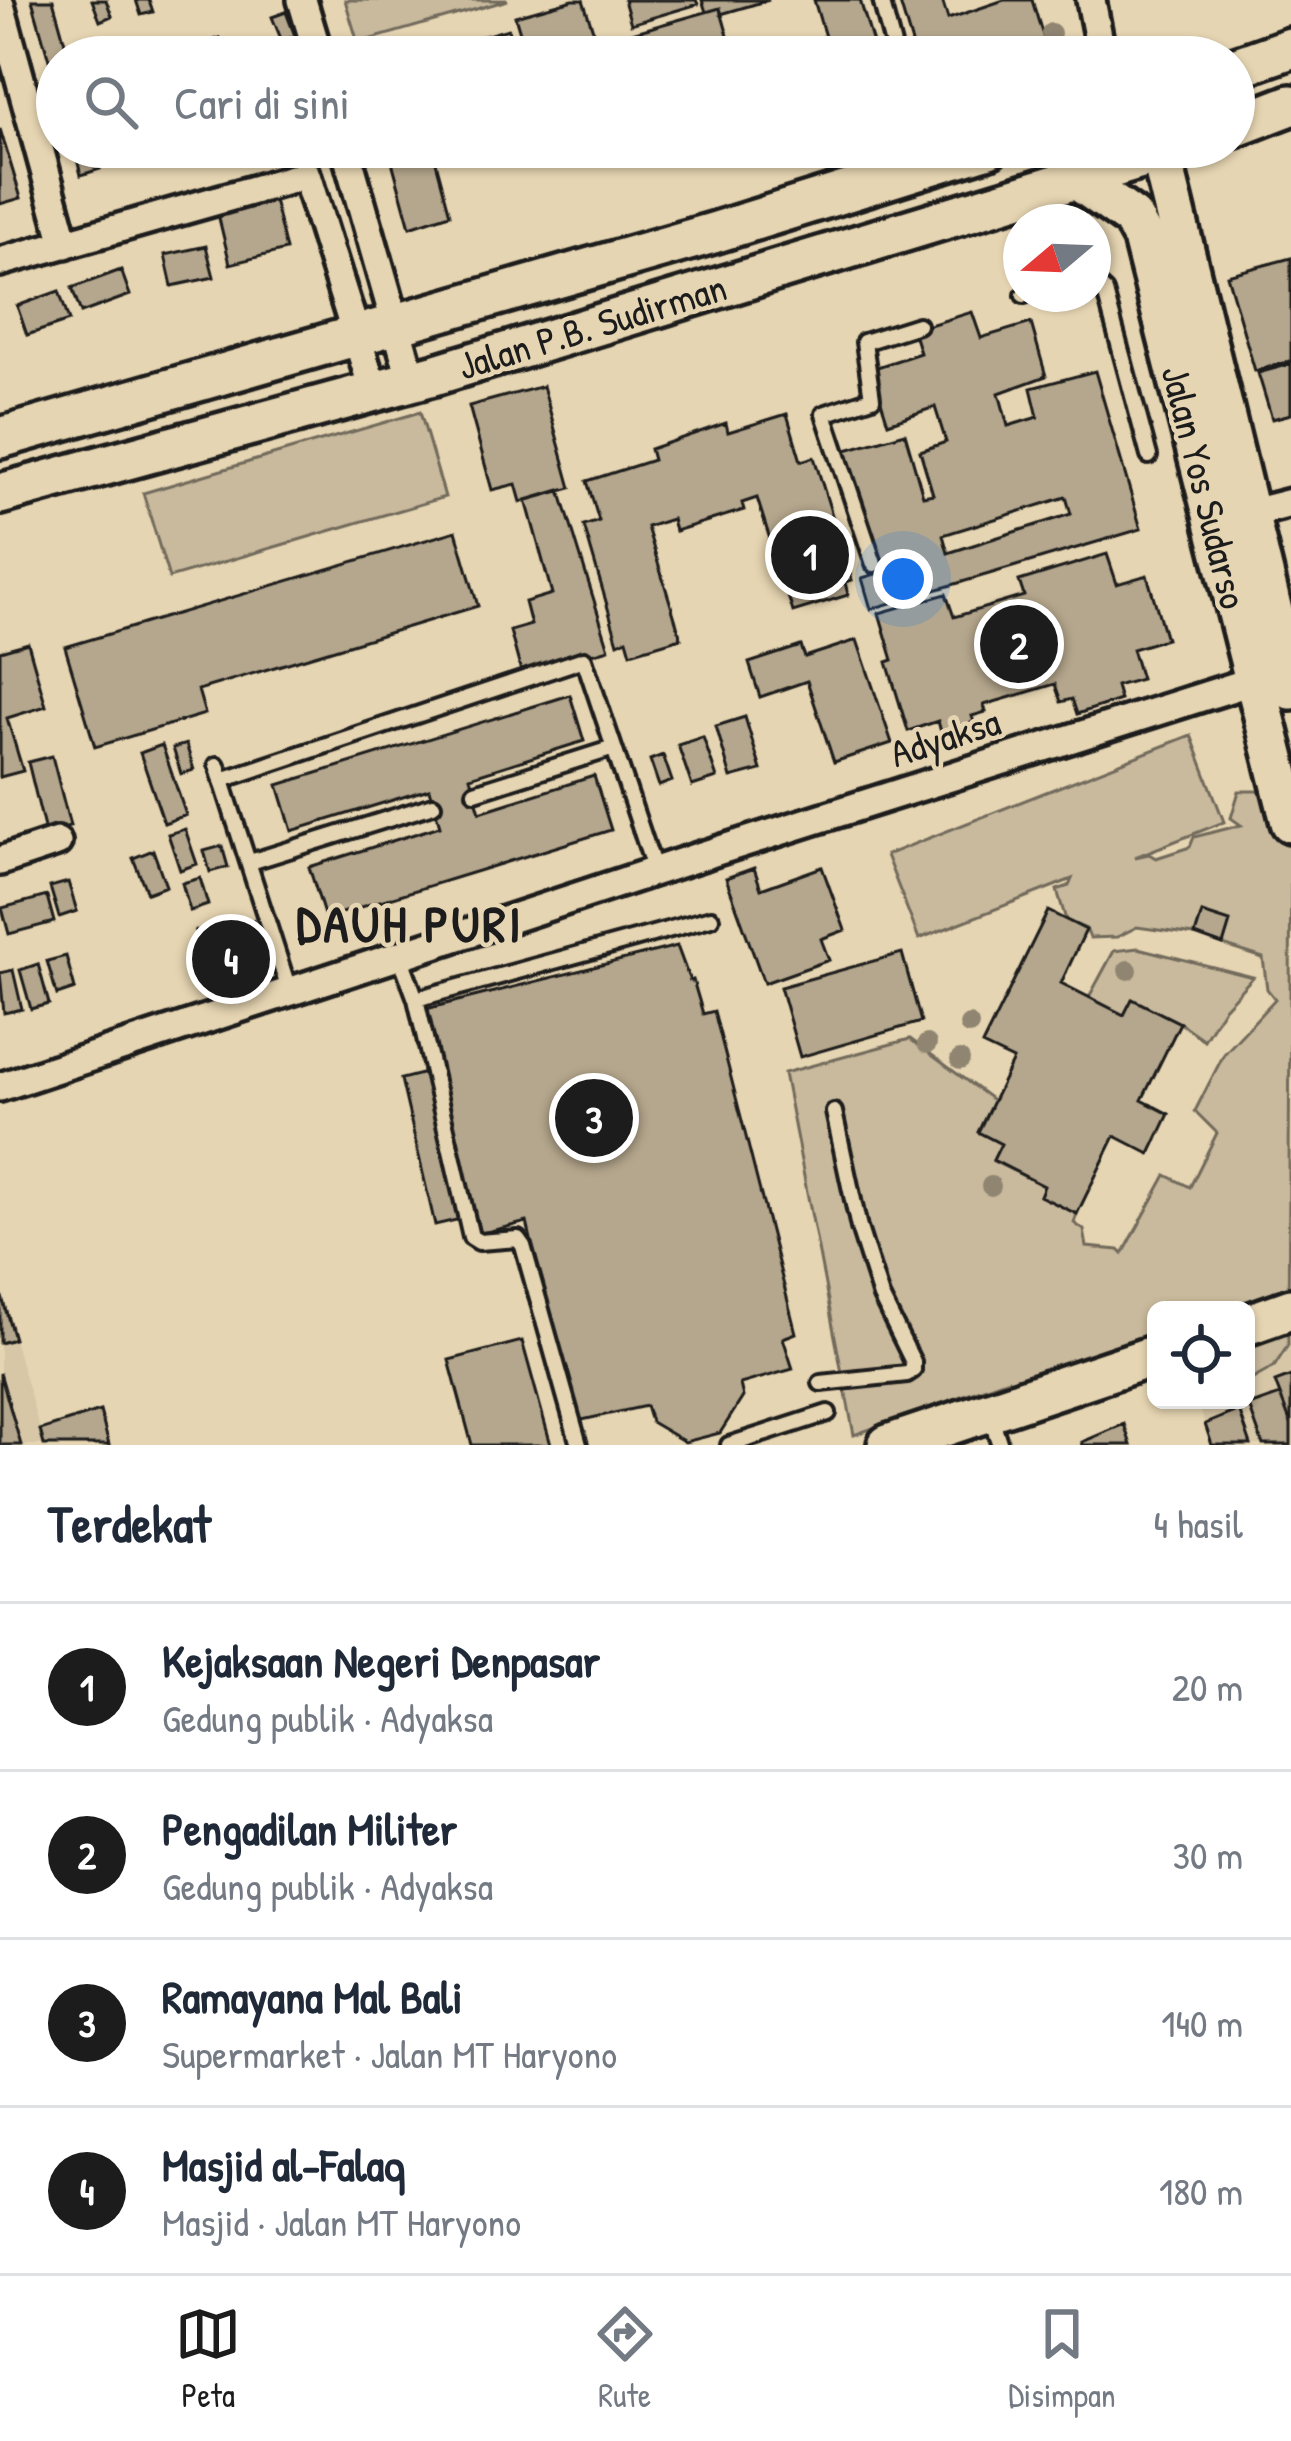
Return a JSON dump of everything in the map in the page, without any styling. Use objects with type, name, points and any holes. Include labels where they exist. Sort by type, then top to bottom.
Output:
[{"type":"main road","points":[[1255,61],[1291,48]]},
{"type":"main road","points":[[1255,119],[1291,105]]},
{"type":"main road","name":"Jalan P.B. Sudirman","points":[[0,438],[713,233],[922,168]]},
{"type":"main road","name":"Jalan P.B. Sudirman","points":[[0,494],[412,381],[1115,168]]},
{"type":"main road","name":"Jalan Yos Sudarso","points":[[1171,168],[1248,514],[1277,680],[1291,822]]},
{"type":"main road","name":"Jalan Yos Sudarso","points":[[1078,181],[1132,218],[1143,238],[1277,680]]},
{"type":"main road","points":[[1255,1321],[1291,1309]]},
{"type":"main road","points":[[888,1445],[994,1428],[1147,1359]]},
{"type":"street","points":[[302,0],[313,36]]},
{"type":"street","points":[[1091,0],[1101,36]]},
{"type":"street","points":[[0,5],[36,137]]},
{"type":"street","points":[[44,168],[65,244]]},
{"type":"street","points":[[351,168],[412,381]]},
{"type":"street","points":[[0,262],[305,175],[374,392]]},
{"type":"street","points":[[1248,514],[1291,503]]},
{"type":"street","name":"Adyaksa","points":[[0,1088],[695,858],[1277,680]]},
{"type":"street","points":[[0,861],[57,842]]},
{"type":"lane","points":[[881,0],[890,36]]},
{"type":"lane","points":[[1110,312],[1148,456]]},
{"type":"lane","points":[[874,564],[824,414],[872,398],[864,342],[918,325]]},
{"type":"lane","points":[[290,993],[220,773],[584,658],[655,871]]},
{"type":"lane","points":[[475,792],[614,748]]},
{"type":"lane","points":[[250,862],[433,805]]},
{"type":"lane","points":[[416,999],[711,918]]},
{"type":"lane","points":[[400,956],[416,999],[471,1237],[479,1242],[518,1239],[524,1246],[578,1445]]},
{"type":"lane","points":[[821,1383],[913,1370],[881,1297],[859,1228],[834,1112]]},
{"type":"lane","points":[[729,1445],[828,1413]]},
{"type":"shaded area","points":[[345,0],[508,0],[382,36],[356,36]]},
{"type":"shaded area","points":[[420,412],[445,497],[169,578],[143,493]]},
{"type":"shaded area","points":[[1191,735],[1224,822],[1135,857],[1149,854],[1156,858],[1190,847],[1194,837],[1241,825],[1231,818],[1239,791],[1283,798],[1291,834],[1288,1345],[1274,1367],[1255,1378],[1255,1301],[1147,1301],[1147,1366],[1123,1390],[1109,1392],[1080,1371],[1016,1392],[1008,1379],[854,1435],[784,1073],[910,1039],[994,1101],[1001,1144],[993,1161],[1044,1186],[1040,1196],[1077,1214],[1074,1223],[1084,1230],[1087,1247],[1123,1254],[1166,1175],[1190,1187],[1217,1133],[1195,1111],[1224,1054],[1275,999],[1267,989],[1263,958],[1223,945],[1202,914],[1195,935],[1137,927],[1117,937],[1090,938],[1086,929],[1066,920],[1057,890],[1069,886],[1072,879],[919,939],[886,855]]},
{"type":"shaded area","points":[[1138,948],[1253,977],[1223,1009],[1204,1040],[1133,999],[1124,1015],[1089,997],[1114,951]]},
{"type":"shaded area","points":[[0,1290],[40,1430],[44,1445],[0,1445]]},
{"type":"shaded area","points":[[1291,1342],[1291,1445],[1212,1445],[1200,1409],[1255,1409],[1255,1355]]},
{"type":"building","points":[[32,0],[53,0],[63,36],[42,36]]},
{"type":"building","points":[[92,0],[106,0],[112,16],[100,21]]},
{"type":"building","points":[[136,0],[149,0],[153,12],[141,15]]},
{"type":"building","points":[[583,0],[595,36],[521,36],[515,16]]},
{"type":"building","points":[[624,0],[696,0],[698,4],[631,24]]},
{"type":"building","points":[[702,0],[769,0],[721,14],[720,8],[706,12]]},
{"type":"building","points":[[814,0],[860,0],[871,36],[825,36]]},
{"type":"building","points":[[899,0],[942,0],[948,19],[1004,0],[1032,0],[1043,36],[910,36]]},
{"type":"building","points":[[720,8],[728,36],[621,36]]},
{"type":"building","points":[[286,12],[295,36],[280,36],[272,17]]},
{"type":"building","points":[[508,29],[510,36],[483,36]]},
{"type":"building","points":[[0,129],[21,198],[0,204]]},
{"type":"building","points":[[394,168],[438,168],[450,214],[410,227]]},
{"type":"building","points":[[274,200],[286,250],[230,264],[218,214]]},
{"type":"building","points":[[206,246],[214,277],[172,286],[165,255]]},
{"type":"building","points":[[1291,258],[1291,361],[1255,371],[1227,275]]},
{"type":"building","points":[[121,270],[130,295],[81,313],[72,288]]},
{"type":"building","points":[[59,291],[69,321],[27,335],[17,306]]},
{"type":"building","points":[[972,312],[981,338],[1031,323],[1046,376],[999,393],[1008,426],[1038,417],[1031,388],[1095,371],[1141,529],[871,609],[862,578],[879,573],[846,450],[905,433],[923,496],[933,494],[920,451],[946,442],[935,407],[888,423],[871,369],[920,353],[913,330]],"holes":[[[1066,497],[1071,514],[948,553],[943,535]]]},
{"type":"building","points":[[1291,364],[1291,414],[1272,419],[1258,373]]},
{"type":"building","points":[[543,386],[571,488],[521,502],[516,484],[492,490],[469,406]]},
{"type":"building","points":[[787,414],[801,461],[814,457],[852,580],[845,582],[848,595],[793,612],[757,498],[742,503],[744,510],[675,531],[672,519],[647,527],[681,638],[631,653],[627,639],[618,643],[584,526],[599,521],[587,481],[653,460],[650,449],[726,423],[728,432]]},
{"type":"building","points":[[560,490],[609,649],[522,675],[510,631],[531,625],[525,602],[552,594],[526,500]]},
{"type":"building","points":[[456,531],[478,606],[198,690],[205,714],[95,747],[65,647]]},
{"type":"building","points":[[1107,554],[1117,584],[1147,575],[1166,639],[1132,649],[1141,679],[1116,686],[1120,700],[1077,714],[1072,699],[1061,702],[1055,684],[984,705],[986,712],[972,716],[974,722],[941,732],[938,721],[908,731],[887,662],[893,660],[879,613],[946,594],[954,617],[1024,596],[1019,581]]},
{"type":"building","points":[[857,640],[892,743],[834,762],[807,681],[760,697],[749,663],[801,646],[805,657]]},
{"type":"building","points":[[28,643],[46,706],[7,718],[23,771],[0,777],[0,651]]},
{"type":"building","points":[[570,695],[584,741],[470,777],[480,812],[594,776],[611,830],[325,918],[309,867],[440,826],[429,789],[292,831],[278,785]]},
{"type":"building","points":[[745,717],[761,770],[731,778],[716,726]]},
{"type":"building","points":[[703,737],[717,778],[692,786],[678,745]]},
{"type":"building","points":[[186,744],[194,770],[181,774],[173,748]]},
{"type":"building","points":[[162,745],[186,815],[164,823],[140,753]]},
{"type":"building","points":[[663,755],[672,781],[659,786],[650,760]]},
{"type":"building","points":[[52,756],[70,826],[45,832],[28,762]]},
{"type":"building","points":[[185,829],[197,864],[180,870],[168,834]]},
{"type":"building","points":[[222,846],[228,867],[210,872],[204,851]]},
{"type":"building","points":[[153,850],[166,886],[147,893],[133,858]]},
{"type":"building","points":[[822,867],[845,930],[821,939],[829,960],[764,983],[726,878],[754,868],[761,889]]},
{"type":"building","points":[[200,878],[208,905],[190,911],[182,883]]},
{"type":"building","points":[[68,882],[77,911],[59,917],[50,887]]},
{"type":"building","points":[[47,896],[54,922],[9,934],[2,908]]},
{"type":"building","points":[[1048,911],[1086,930],[1061,983],[1124,1015],[1132,999],[1180,1023],[1142,1100],[1169,1114],[1150,1154],[1115,1136],[1077,1214],[1040,1196],[1044,1186],[993,1160],[1001,1144],[978,1132],[1013,1060],[982,1045]]},
{"type":"building","points":[[1202,913],[1230,922],[1223,945],[1195,935]]},
{"type":"building","points":[[253,920],[267,986],[208,998],[195,931]]},
{"type":"building","points":[[677,946],[703,1014],[714,1011],[796,1333],[783,1338],[793,1369],[740,1384],[743,1397],[720,1433],[685,1442],[651,1422],[646,1406],[573,1422],[527,1222],[474,1235],[422,1010]]},
{"type":"building","points":[[902,953],[921,1022],[800,1057],[780,987]]},
{"type":"building","points":[[66,956],[75,989],[57,995],[47,961]]},
{"type":"building","points":[[38,964],[49,1004],[31,1009],[20,970]]},
{"type":"building","points":[[13,970],[22,1009],[4,1013],[0,973]]},
{"type":"building","points":[[425,1073],[461,1219],[435,1225],[401,1079]]},
{"type":"building","points":[[0,1290],[14,1339],[0,1343]]},
{"type":"building","points":[[522,1341],[551,1445],[472,1445],[449,1360]]},
{"type":"building","points":[[0,1373],[21,1445],[0,1445]]},
{"type":"building","points":[[1291,1376],[1291,1424],[1275,1382]]},
{"type":"building","points":[[1280,1395],[1291,1424],[1291,1445],[1263,1445],[1250,1409]]},
{"type":"building","points":[[1239,1410],[1251,1445],[1212,1445],[1205,1424]]},
{"type":"building","points":[[100,1411],[109,1445],[44,1445],[40,1430]]},
{"type":"building","points":[[1124,1424],[1131,1445],[1083,1445],[1082,1442]]},
{"type":"place","name":"Kejaksaan Negeri Denpasar","points":[[810,555]]},
{"type":"place","name":"Pengadilan Militer","points":[[1019,644]]},
{"type":"place","name":"Masjid al-Falaq","points":[[231,959]]},
{"type":"place","name":"Ramayana Mal Bali","points":[[594,1118]]},
{"type":"district","name":"DAUH PURI","points":[[410,924]]}]
